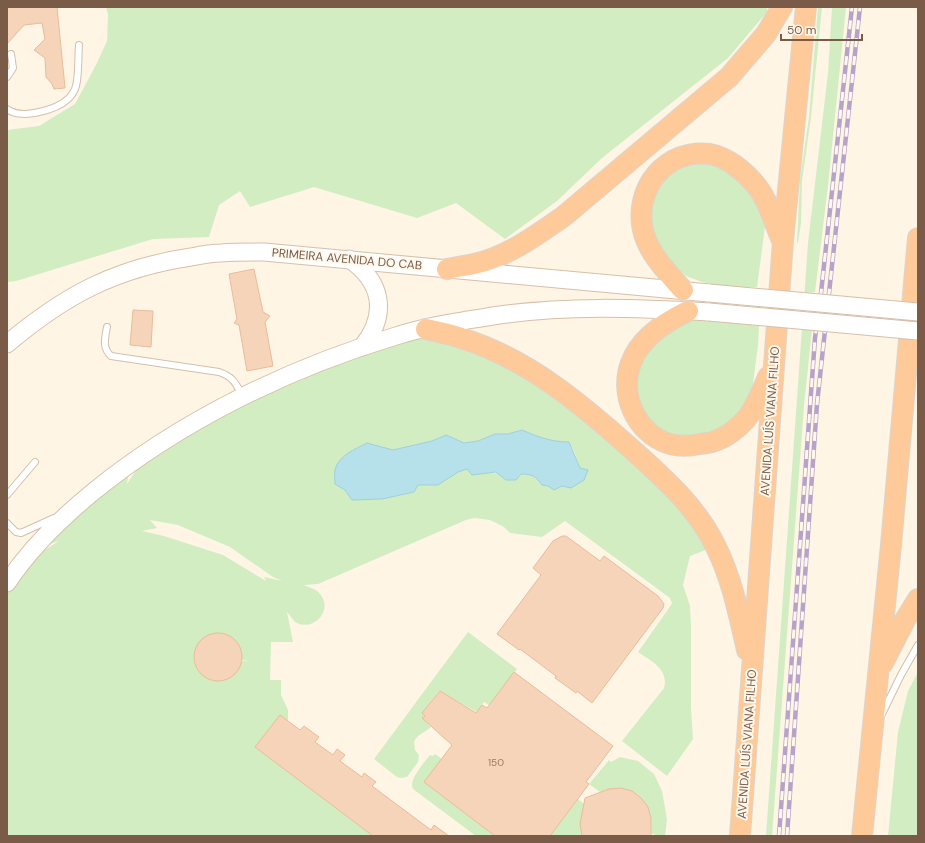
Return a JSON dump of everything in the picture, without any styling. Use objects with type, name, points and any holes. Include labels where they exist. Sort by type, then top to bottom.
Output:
[{"type":"highway","points":[[446,269],[475,264],[495,257],[518,246],[564,216],[729,77],[766,34],[782,7]]},
{"type":"highway","name":"AVENIDA LUÍS VIANA FILHO","points":[[740,836],[782,241],[806,7]]},
{"type":"highway","points":[[683,290],[659,261],[648,242],[643,229],[642,212],[645,195],[651,182],[659,171],[670,161],[683,156],[698,153],[711,154],[723,158],[735,165],[744,172],[762,192],[782,241]]},
{"type":"highway","points":[[862,836],[879,670],[918,238]]},
{"type":"highway","points":[[688,311],[664,324],[650,336],[639,349],[631,364],[628,379],[628,395],[632,409],[639,422],[652,435],[667,443],[682,446],[715,441],[732,432],[747,417],[759,398],[774,365]]},
{"type":"highway","points":[[426,329],[461,338],[483,346],[502,354],[539,376],[575,400],[667,481],[690,505],[719,552],[728,572],[752,670]]},
{"type":"highway","points":[[903,407],[918,425]]},
{"type":"highway","points":[[879,670],[905,620],[918,599]]},
{"type":"main road","name":"PRIMEIRA AVENIDA DO CAB","points":[[7,344],[29,325],[61,303],[95,284],[136,268],[173,260],[220,253],[264,252],[349,259],[918,312]]},
{"type":"main road","points":[[349,259],[360,266],[368,276],[375,287],[378,299],[376,325],[370,337],[362,347]]},
{"type":"main road","points":[[7,583],[31,550],[73,508],[113,476],[148,451],[183,429],[243,397],[304,369],[398,335],[493,316],[553,310],[604,308],[709,312],[918,331]]},
{"type":"lane","points":[[7,109],[11,113],[22,114],[38,112],[61,104],[70,98],[76,86],[79,45]]},
{"type":"lane","points":[[7,77],[12,68],[11,54]]},
{"type":"lane","points":[[107,327],[105,345],[106,352],[111,356],[219,372],[228,375],[233,379],[243,397]]},
{"type":"lane","points":[[7,495],[35,462]]},
{"type":"lane","points":[[7,523],[16,532],[21,534],[73,508]]},
{"type":"lane","points":[[871,737],[901,675],[918,645]]},
{"type":"green space","points":[[106,7],[767,7],[767,12],[728,58],[602,158],[557,201],[505,239],[456,203],[417,218],[314,187],[250,207],[240,191],[219,205],[209,237],[153,239],[16,281],[7,282],[7,130],[39,126],[75,104],[107,41],[108,14]]},
{"type":"green space","points":[[818,7],[822,7],[811,117],[802,181],[801,223],[798,243],[800,179],[809,117]]},
{"type":"green space","points":[[832,7],[846,7],[828,186],[815,292],[805,293],[803,328],[812,329],[804,406],[772,836],[766,836],[808,243],[828,73]]},
{"type":"green space","points":[[706,161],[743,179],[761,206],[765,227],[757,287],[730,287],[702,282],[686,276],[670,262],[654,240],[649,212],[655,188],[667,174],[687,162]]},
{"type":"green space","points":[[687,320],[702,320],[759,326],[752,391],[738,413],[722,429],[709,435],[669,436],[658,429],[637,402],[636,378],[645,352],[664,333]]},
{"type":"green space","points":[[426,329],[575,400],[716,546],[690,556],[683,585],[690,606],[691,708],[693,739],[667,776],[622,741],[664,688],[664,676],[658,666],[638,652],[672,603],[670,598],[565,521],[542,537],[510,533],[504,527],[490,520],[474,518],[466,520],[318,584],[304,585],[314,589],[320,594],[324,600],[325,607],[323,613],[315,622],[308,625],[302,625],[295,622],[287,612],[293,642],[271,642],[270,680],[281,680],[281,695],[288,710],[288,721],[280,715],[255,747],[373,836],[7,836],[7,585],[32,558],[59,541],[31,550],[130,464],[127,484],[148,451],[243,397]],"holes":[[[522,430],[545,439],[569,442],[580,468],[562,486],[554,490],[548,486],[542,485],[536,477],[530,474],[487,473],[467,469],[449,477],[418,485],[414,492],[352,500],[345,490],[339,461],[353,450],[367,443],[393,450],[432,441],[446,435],[463,443],[478,441],[495,434],[508,434]],[[150,520],[178,525],[230,547],[273,577],[282,581],[264,577],[266,581],[223,555],[164,536],[142,531],[157,528]],[[220,633],[233,639],[240,650],[241,660],[249,661],[241,661],[235,672],[227,678],[218,680],[208,678],[195,666],[194,656],[197,646],[201,640],[210,635]]]},
{"type":"green space","points":[[468,632],[517,669],[489,705],[484,702],[477,712],[439,691],[422,713],[425,716],[422,718],[431,727],[415,739],[415,750],[419,755],[418,762],[407,777],[397,777],[374,759]]},
{"type":"green space","points":[[918,672],[918,836],[888,836],[898,732],[908,691]]},
{"type":"green space","points":[[435,754],[442,759],[424,782],[495,836],[476,836],[413,789],[412,785],[417,772],[430,755],[433,756]]},
{"type":"green space","points":[[620,757],[638,761],[654,774],[662,791],[667,819],[665,836],[655,836],[656,835],[650,833],[651,818],[649,811],[646,804],[635,793],[621,788],[600,792],[589,784],[609,760],[611,762]]},
{"type":"green space","points":[[578,799],[585,805],[583,836],[550,836]]},
{"type":"water","points":[[522,430],[545,439],[569,442],[580,468],[588,470],[584,480],[571,488],[562,486],[554,490],[548,486],[542,485],[538,479],[528,474],[521,474],[516,480],[506,480],[496,472],[472,475],[467,469],[458,472],[438,485],[418,485],[414,492],[382,499],[352,500],[345,490],[335,484],[335,470],[343,457],[367,443],[393,450],[432,441],[446,435],[464,443],[478,441],[495,434],[508,434]]},
{"type":"building","points":[[7,7],[57,7],[65,88],[54,89],[46,77],[45,58],[34,50],[45,39],[42,23],[24,25],[7,44]]},
{"type":"building","points":[[254,269],[263,312],[270,316],[265,322],[273,366],[247,371],[239,325],[234,323],[237,319],[229,274]]},
{"type":"building","points":[[133,310],[153,311],[151,347],[130,345]]},
{"type":"building","points":[[562,536],[566,536],[600,561],[604,556],[658,596],[664,604],[663,608],[592,703],[577,691],[576,693],[555,678],[556,676],[497,634],[541,575],[533,568],[553,541]]},
{"type":"building","points":[[218,633],[227,635],[235,640],[240,648],[242,657],[240,666],[235,674],[227,679],[218,681],[209,679],[201,674],[196,666],[194,657],[196,648],[201,640],[209,635]]},
{"type":"building","points":[[514,672],[613,746],[586,782],[589,784],[550,836],[495,836],[424,782],[452,745],[422,718],[425,716],[422,713],[440,691],[476,713],[482,705],[487,708]]},
{"type":"building","points":[[280,715],[300,730],[304,726],[319,737],[315,742],[333,755],[337,749],[345,755],[340,761],[362,777],[364,773],[376,782],[372,786],[431,830],[434,825],[449,836],[373,836],[255,747]]},
{"type":"building","points":[[621,788],[632,791],[641,798],[648,807],[651,818],[651,836],[582,836],[580,824],[585,798],[609,789]]},
{"type":"railway","points":[[779,836],[815,338],[852,7]]},
{"type":"railway","points":[[787,836],[817,404],[860,7]]}]
